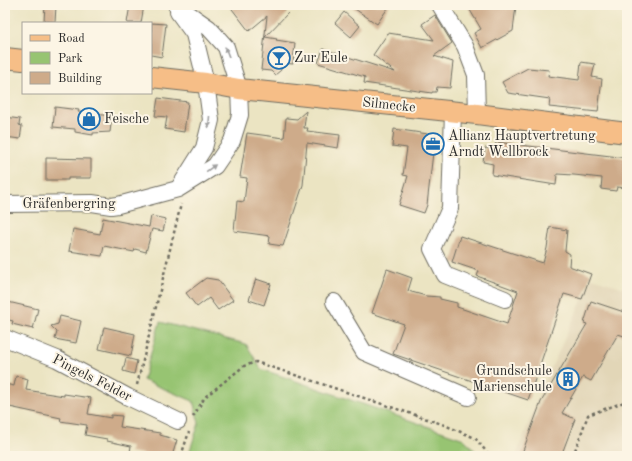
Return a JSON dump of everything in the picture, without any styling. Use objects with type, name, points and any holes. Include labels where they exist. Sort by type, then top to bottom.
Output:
[{"type":"main road","points":[[5,58],[22,60]]},
{"type":"main road","name":"Silmecke","points":[[152,77],[206,83],[239,89],[452,111],[627,133]]},
{"type":"street","points":[[175,5],[194,34],[206,83],[211,120],[204,148],[178,189]]},
{"type":"street","name":"Gräfenbergring","points":[[5,204],[92,203],[111,206],[137,201],[178,189],[215,166],[232,141],[240,115],[239,89],[226,47],[209,28],[175,5]]},
{"type":"street","points":[[440,5],[465,46],[476,75],[477,114]]},
{"type":"street","points":[[452,111],[450,208],[432,249],[445,275],[505,299]]},
{"type":"street","points":[[334,302],[364,352],[468,397]]},
{"type":"street","name":"Pingels Felder","points":[[5,338],[57,359],[133,400],[185,421]]},
{"type":"path","points":[[133,400],[181,204],[178,189]]},
{"type":"path","points":[[185,421],[194,415],[205,397],[244,366],[256,362],[442,424],[475,438],[490,456]]},
{"type":"path","points":[[573,456],[588,415],[627,401]]},
{"type":"shaded area","points":[[592,278],[627,289],[627,456],[516,456],[539,395]]},
{"type":"green space","points":[[160,322],[246,344],[261,369],[464,439],[480,456],[188,456],[199,423],[193,401],[143,380]]},
{"type":"building","points":[[45,5],[56,6],[55,22],[44,21]]},
{"type":"building","points":[[130,5],[144,5],[141,22],[127,22]]},
{"type":"building","points":[[229,5],[281,5],[288,13],[265,37],[295,43],[293,64],[282,63],[281,70],[275,75],[271,71],[261,70],[267,16],[249,31]]},
{"type":"building","points":[[349,5],[390,5],[377,24]]},
{"type":"building","points":[[467,5],[516,5],[513,31],[482,48],[474,33],[481,29]]},
{"type":"building","points":[[344,12],[360,26],[351,37],[335,23]]},
{"type":"building","points":[[435,15],[452,43],[434,56],[453,62],[450,88],[437,87],[436,92],[432,93],[364,83],[365,77],[318,63],[323,49],[395,72],[373,55],[388,33],[434,40],[422,24]]},
{"type":"building","points":[[152,23],[166,24],[162,57],[152,55]]},
{"type":"building","points":[[581,62],[595,64],[592,77],[602,79],[598,112],[549,107],[550,99],[508,93],[502,82],[528,68],[549,70],[548,76],[579,80]]},
{"type":"building","points":[[158,98],[188,102],[184,132],[165,129],[167,117],[155,116]]},
{"type":"building","points":[[55,107],[79,110],[78,112],[112,116],[110,132],[93,133],[93,135],[75,132],[75,129],[53,127]]},
{"type":"building","points":[[306,111],[304,128],[308,128],[307,131],[340,135],[338,148],[307,143],[303,185],[283,246],[269,244],[270,236],[234,231],[237,201],[244,202],[247,178],[240,177],[247,133],[284,138],[286,118],[297,119]]},
{"type":"building","points":[[5,117],[20,119],[19,125],[22,126],[20,139],[5,137]]},
{"type":"building","points":[[394,129],[435,135],[427,205],[424,213],[399,205],[408,176],[403,175],[407,148],[392,146]]},
{"type":"building","points":[[496,142],[627,158],[627,188],[617,187],[616,191],[601,189],[602,178],[574,175],[557,174],[556,185],[492,175],[493,164],[483,162],[485,148],[495,149]]},
{"type":"building","points":[[46,158],[91,159],[91,178],[46,180]]},
{"type":"building","points":[[151,216],[166,219],[163,231],[152,229],[146,252],[135,249],[134,252],[104,246],[102,256],[69,251],[73,229],[100,234],[103,218],[149,227]]},
{"type":"building","points":[[550,227],[567,230],[565,251],[570,254],[569,266],[591,274],[582,299],[564,294],[528,400],[393,354],[404,324],[372,313],[387,269],[412,278],[408,291],[426,296],[440,297],[440,299],[457,303],[457,307],[507,324],[518,291],[477,276],[479,271],[452,262],[460,236],[543,263]]},
{"type":"building","points":[[206,278],[218,280],[233,300],[218,310],[209,298],[197,307],[186,293]]},
{"type":"building","points":[[256,279],[271,284],[264,305],[249,300]]},
{"type":"building","name":"Grundschule Marienschule","points":[[591,301],[627,313],[627,337],[618,334],[591,381],[583,377],[562,413],[575,419],[561,456],[521,456],[541,402],[587,324],[584,323]]},
{"type":"building","points":[[8,302],[38,309],[33,329],[12,324],[13,321],[5,319]]},
{"type":"building","points":[[60,316],[81,321],[76,343],[55,339],[57,332],[51,326],[58,324]]},
{"type":"building","points":[[104,327],[135,334],[131,356],[99,349]]},
{"type":"building","points":[[126,358],[137,361],[134,374],[123,371]]},
{"type":"building","points":[[16,376],[28,379],[26,390],[64,396],[64,394],[91,398],[88,414],[111,418],[111,415],[122,416],[120,427],[160,433],[160,435],[177,440],[172,456],[155,456],[130,452],[131,446],[107,441],[107,439],[85,435],[87,425],[60,421],[61,418],[5,406],[5,384],[14,386]]},
{"type":"place","name":"Zur Eule","points":[[279,58]]},
{"type":"place","name":"Feische","points":[[89,119]]},
{"type":"place","name":"Allianz Hauptvertretung Arndt Wellbrock","points":[[433,144]]},
{"type":"place","name":"Grundschule Marienschule","points":[[568,379]]}]
